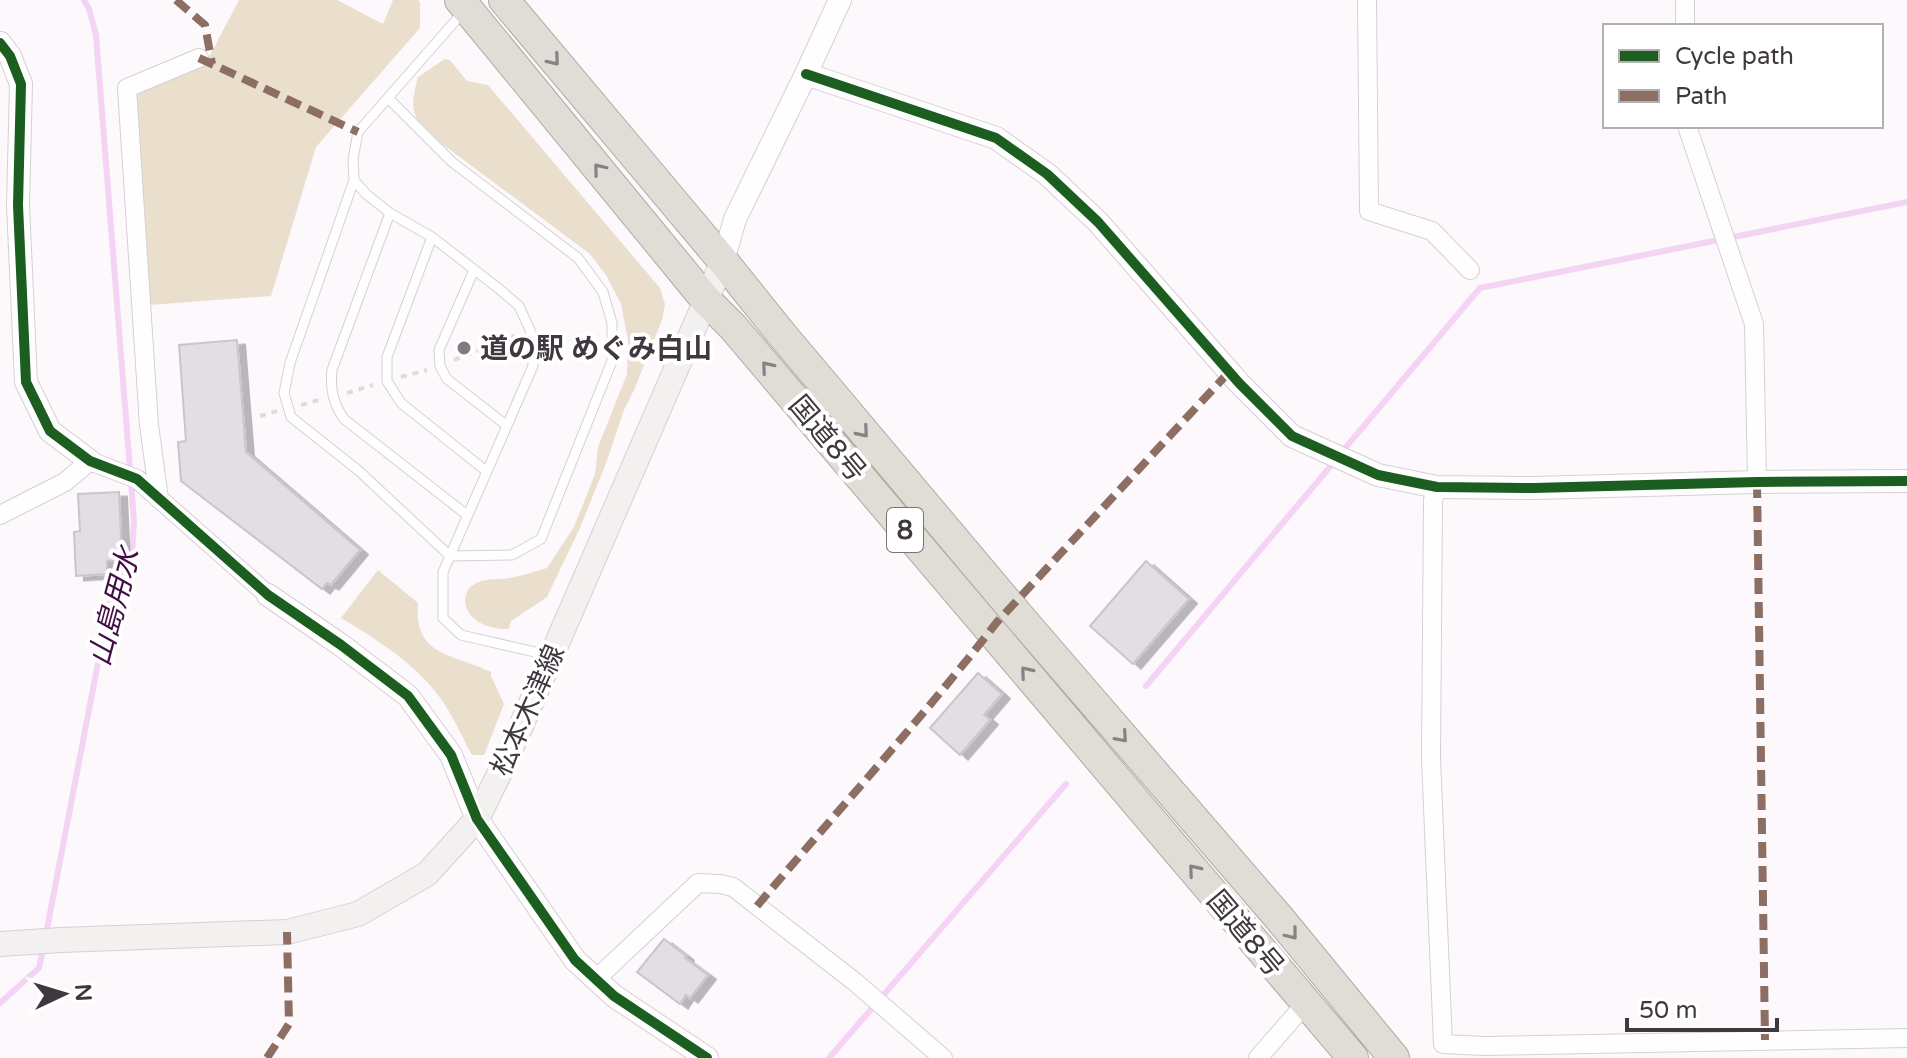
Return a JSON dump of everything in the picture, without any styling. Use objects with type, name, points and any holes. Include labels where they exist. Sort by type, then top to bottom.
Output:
[{"type":"highway","name":"国道8号","points":[[504,0],[998,592],[1280,919],[1394,1058]]},
{"type":"highway","name":"国道8号","points":[[463,4],[706,300],[733,327],[1353,1058]]},
{"type":"main road","name":"松本木津線","points":[[0,944],[287,932],[358,914],[427,874],[477,819],[508,756],[723,261]]},
{"type":"street","points":[[723,261],[735,219],[840,0]]},
{"type":"street","points":[[1367,0],[1369,211],[1432,231],[1470,270]]},
{"type":"street","points":[[1685,0],[1685,24]]},
{"type":"street","points":[[0,43],[10,56],[21,84],[18,205],[26,382],[50,431],[90,461],[128,476],[159,499],[268,595],[408,696],[451,755],[477,819],[575,960],[614,996],[707,1058]]},
{"type":"street","points":[[159,499],[149,425],[127,88],[199,58]]},
{"type":"street","points":[[806,74],[996,138],[1047,174],[1098,222],[1239,383],[1292,436],[1378,475],[1437,487],[1907,481]]},
{"type":"street","points":[[1688,128],[1754,324],[1757,482]]},
{"type":"street","points":[[0,515],[65,482],[90,461]]},
{"type":"street","points":[[1437,487],[1433,500],[1431,759],[1443,1044],[1764,1049],[1907,1038]]},
{"type":"street","points":[[596,979],[698,883],[720,884],[733,887],[867,993],[943,1058]]},
{"type":"street","points":[[1258,1058],[1306,1003]]},
{"type":"lane","points":[[388,98],[452,162],[578,258],[603,292],[612,323],[612,361],[541,539],[512,555],[450,556],[359,471],[291,417],[284,393],[290,363],[354,180],[353,159],[358,132],[463,4]]},
{"type":"lane","points":[[354,180],[390,213],[432,237],[498,288],[519,306],[530,330],[533,366],[443,572],[443,618],[461,635],[552,656]]},
{"type":"lane","points":[[390,213],[332,370],[333,397],[344,419],[467,515]]},
{"type":"lane","points":[[432,237],[387,357],[387,381],[401,403],[486,471]]},
{"type":"lane","points":[[474,270],[439,350],[440,366],[447,379],[506,425]]},
{"type":"shaded area","points":[[239,0],[337,0],[383,24],[393,0],[418,0],[420,28],[316,147],[271,296],[149,305],[134,101],[140,90],[193,70],[208,59]]},
{"type":"shaded area","points":[[445,59],[450,60],[467,81],[488,85],[660,288],[665,304],[662,320],[624,410],[605,466],[547,597],[511,621],[509,629],[488,626],[475,619],[467,608],[467,592],[483,581],[515,577],[547,568],[574,527],[595,474],[598,447],[627,374],[628,340],[621,304],[606,275],[590,254],[426,132],[421,125],[413,106],[418,77]]},
{"type":"shaded area","points":[[378,570],[418,603],[418,621],[429,644],[491,672],[504,704],[484,755],[472,755],[443,702],[417,672],[341,618]]},
{"type":"building","points":[[237,340],[246,452],[360,550],[331,585],[327,583],[322,589],[181,481],[178,442],[186,441],[179,345]]},
{"type":"building","points":[[119,492],[122,560],[107,561],[107,574],[76,576],[74,532],[80,531],[78,494]]},
{"type":"building","points":[[1146,561],[1189,599],[1133,664],[1090,626]]},
{"type":"building","points":[[978,673],[1002,694],[984,715],[990,720],[960,755],[930,728]]},
{"type":"building","points":[[664,939],[708,975],[690,998],[686,995],[680,1004],[637,972]]},
{"type":"waterway","name":"山島用水","points":[[46,934],[107,616],[113,591],[132,553],[134,521],[96,35],[84,0]]},
{"type":"waterway","points":[[1341,453],[1480,288],[1907,202]]},
{"type":"waterway","points":[[1146,686],[1334,462]]},
{"type":"waterway","points":[[829,1058],[1066,784]]},
{"type":"waterway","name":"山島用水","points":[[0,1003],[39,968],[43,949]]},
{"type":"marked path","points":[[176,0],[205,25],[212,64]]},
{"type":"marked path","points":[[199,58],[358,132]]},
{"type":"marked path","points":[[757,906],[909,730],[997,622],[1229,372]]},
{"type":"marked path","points":[[1757,482],[1765,1040]]},
{"type":"marked path","points":[[267,1058],[289,1024],[287,932]]},
{"type":"cycle path","points":[[0,43],[10,56],[21,84],[18,205],[26,382],[50,431],[90,461],[137,479],[268,595],[408,696],[451,755],[477,819],[575,960],[614,996],[707,1058]]},
{"type":"cycle path","points":[[806,74],[996,138],[1047,174],[1098,222],[1239,383],[1292,436],[1378,475],[1437,487],[1907,481]]},
{"type":"place","name":"道の駅 めぐみ白山","points":[[464,348]]}]
